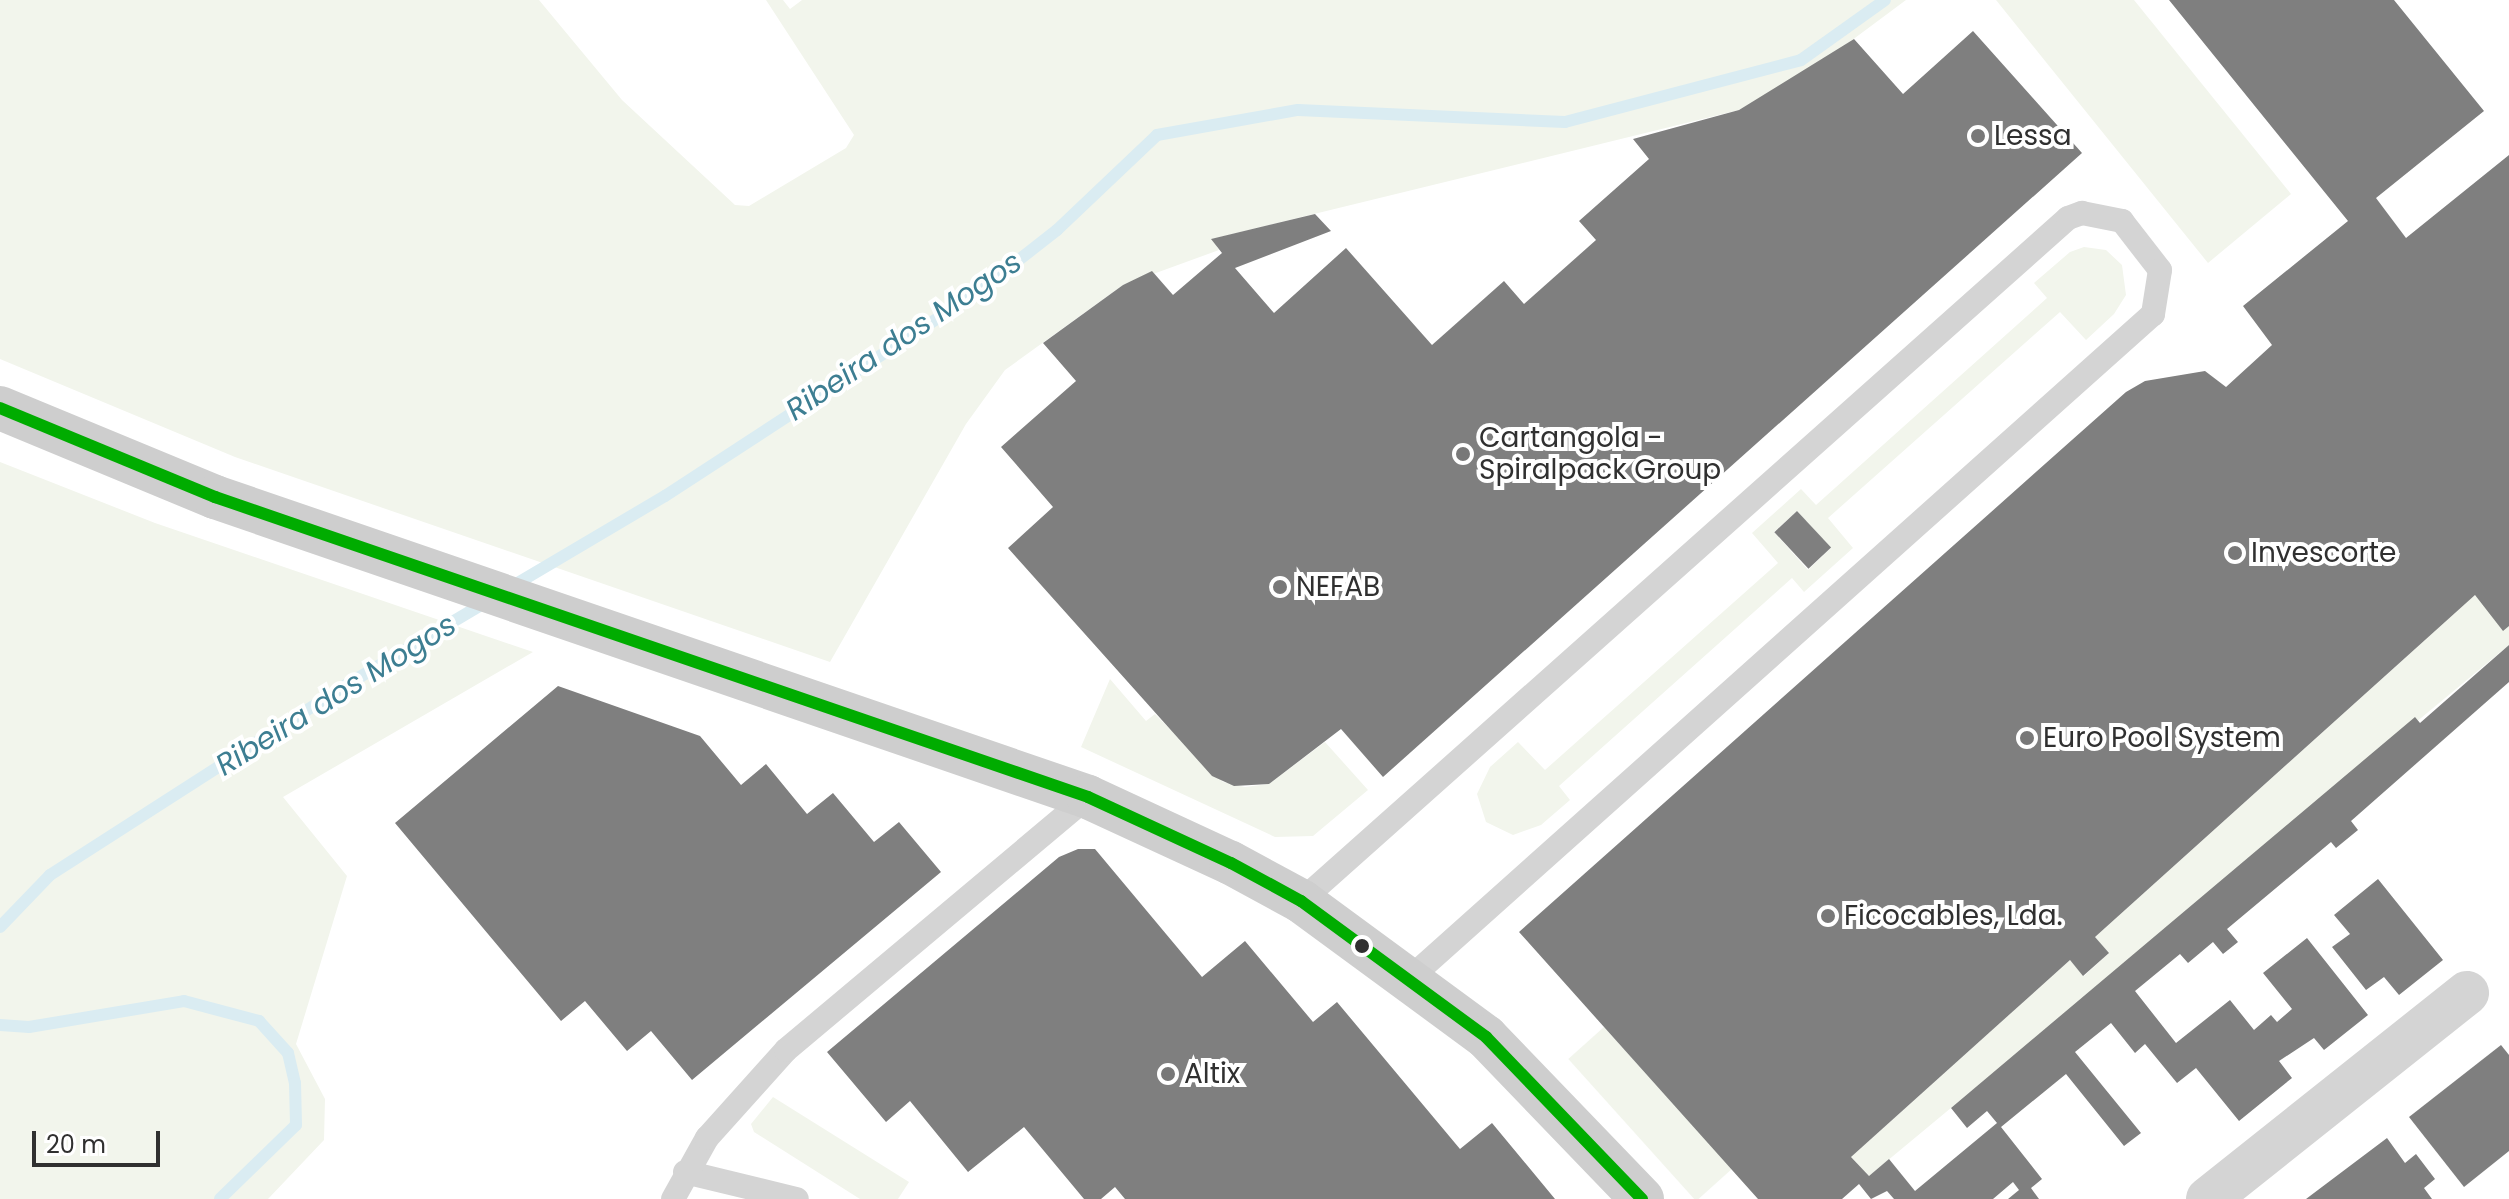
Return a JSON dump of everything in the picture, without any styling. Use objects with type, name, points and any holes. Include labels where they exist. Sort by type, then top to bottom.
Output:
[{"type":"street","points":[[0,408],[172,481],[1088,797],[1301,901],[1410,978],[1486,1037],[1642,1199]]},
{"type":"street","points":[[2208,1199],[2467,993]]},
{"type":"lane","points":[[1301,901],[2068,218],[2082,213],[2122,221],[2160,270],[2153,314],[1410,978]]},
{"type":"lane","points":[[673,1199],[685,1172],[707,1138],[786,1050],[1088,797]]},
{"type":"lane","points":[[685,1172],[797,1199]]},
{"type":"shaded area","points":[[0,0],[539,0],[622,100],[735,205],[749,206],[846,148],[854,135],[766,0],[783,0],[790,9],[802,0],[1906,0],[1824,61],[1739,110],[1212,239],[1219,250],[1123,285],[1005,370],[966,424],[830,662],[235,457],[0,359]]},
{"type":"shaded area","points":[[1996,0],[2134,0],[2291,194],[2208,263]]},
{"type":"shaded area","points":[[2084,247],[2106,250],[2122,265],[2126,295],[2114,314],[2086,340],[2060,312],[1828,518],[1853,548],[1804,592],[1792,578],[1559,786],[1570,800],[1541,825],[1513,835],[1486,822],[1477,794],[1490,767],[1518,742],[1545,770],[1778,563],[1752,533],[1801,489],[1816,505],[2047,298],[2034,283],[2070,252]],"holes":[[[1797,511],[1831,548],[1808,570],[1774,532]]]},
{"type":"shaded area","points":[[0,462],[155,523],[533,652],[283,797],[347,876],[296,1044],[325,1099],[324,1140],[268,1199],[0,1199]]},
{"type":"shaded area","points":[[2475,595],[2509,626],[2509,645],[1869,1176],[1851,1157],[2070,960],[2084,976],[2108,954],[2095,937]]},
{"type":"shaded area","points":[[1110,679],[1146,721],[1155,714],[1223,782],[1245,787],[1269,784],[1325,742],[1368,790],[1313,836],[1275,837],[1081,747]]},
{"type":"shaded area","points":[[1604,1027],[1732,1169],[1698,1199],[1694,1199],[1568,1059]]},
{"type":"shaded area","points":[[773,1097],[909,1182],[898,1199],[860,1199],[754,1132],[751,1124]]},
{"type":"building","points":[[2169,0],[2394,0],[2484,111],[2376,198],[2406,238],[2509,155],[2509,626],[2503,631],[2475,595],[2095,937],[2109,953],[2083,976],[2070,960],[1851,1157],[1869,1176],[1889,1159],[1915,1191],[1997,1123],[1987,1111],[1967,1128],[1951,1108],[2415,717],[2420,723],[2509,645],[2509,682],[2351,821],[2358,830],[2336,848],[2331,842],[2227,929],[2238,942],[2223,954],[2213,942],[2188,963],[2180,954],[2135,991],[2176,1043],[2230,1000],[2254,1030],[2271,1015],[2277,1022],[2292,1009],[2263,973],[2307,938],[2368,1015],[2324,1050],[2314,1038],[2279,1061],[2292,1078],[2239,1121],[2196,1068],[2177,1083],[2145,1044],[2135,1053],[2111,1023],[2075,1052],[2141,1133],[2124,1146],[2066,1074],[2001,1127],[2042,1179],[2031,1188],[2039,1199],[2008,1199],[2019,1190],[2013,1182],[1993,1199],[1894,1199],[1887,1191],[1871,1199],[1859,1184],[1842,1199],[1758,1199],[1519,932],[2126,392],[2145,381],[2205,371],[2226,387],[2272,345],[2243,306],[2348,221]]},
{"type":"building","points":[[1973,31],[2082,153],[1383,777],[1341,729],[1269,784],[1234,786],[1212,776],[1008,548],[1053,507],[1001,447],[1076,381],[1043,343],[1123,285],[1152,271],[1173,295],[1222,253],[1211,239],[1315,214],[1331,231],[1235,268],[1274,313],[1346,248],[1432,345],[1504,281],[1524,304],[1596,240],[1579,221],[1649,159],[1633,139],[1739,110],[1854,39],[1903,94]]},
{"type":"building","points":[[1797,511],[1831,548],[1808,569],[1774,532]]},
{"type":"building","points":[[558,686],[700,736],[741,785],[766,764],[807,814],[833,793],[874,842],[899,822],[941,872],[692,1080],[651,1031],[627,1051],[585,1001],[561,1021],[395,823]]},
{"type":"building","points":[[1078,849],[1095,849],[1202,977],[1245,941],[1313,1022],[1337,1002],[1460,1149],[1492,1123],[1555,1199],[1125,1199],[1115,1187],[1101,1199],[1084,1199],[1024,1127],[968,1172],[910,1101],[886,1122],[827,1052],[1059,857]]},
{"type":"building","points":[[2378,879],[2443,960],[2399,995],[2384,977],[2366,990],[2332,947],[2350,934],[2334,915]]},
{"type":"building","points":[[2501,1045],[2509,1055],[2509,1151],[2464,1187],[2409,1117]]},
{"type":"building","points":[[2387,1138],[2405,1163],[2416,1154],[2435,1179],[2424,1188],[2432,1199],[2306,1199]]},
{"type":"waterway","name":"Ribeira dos Mogos","points":[[511,587],[665,496],[979,291],[1057,230],[1157,135],[1298,110],[1565,122],[1801,60],[1885,0]]},
{"type":"waterway","name":"Ribeira dos Mogos","points":[[0,927],[50,875],[348,684],[488,601]]},
{"type":"waterway","points":[[0,1025],[29,1027],[184,1001],[259,1021],[288,1053],[295,1083],[296,1125],[220,1199]]},
{"type":"transit line","points":[[0,408],[215,497],[1088,797],[1231,863],[1301,901],[1486,1037],[1642,1199]]},
{"type":"place","name":"Lessa","points":[[1978,136]]},
{"type":"place","name":"Cartangola - Spiralpack Group","points":[[1463,454]]},
{"type":"place","name":"Invescorte","points":[[2235,553]]},
{"type":"place","name":"NEFAB","points":[[1280,587]]},
{"type":"place","name":"Euro Pool System","points":[[2027,738]]},
{"type":"place","name":"Ficocables, Lda.","points":[[1828,916]]},
{"type":"place","name":"Altix","points":[[1168,1074]]}]
